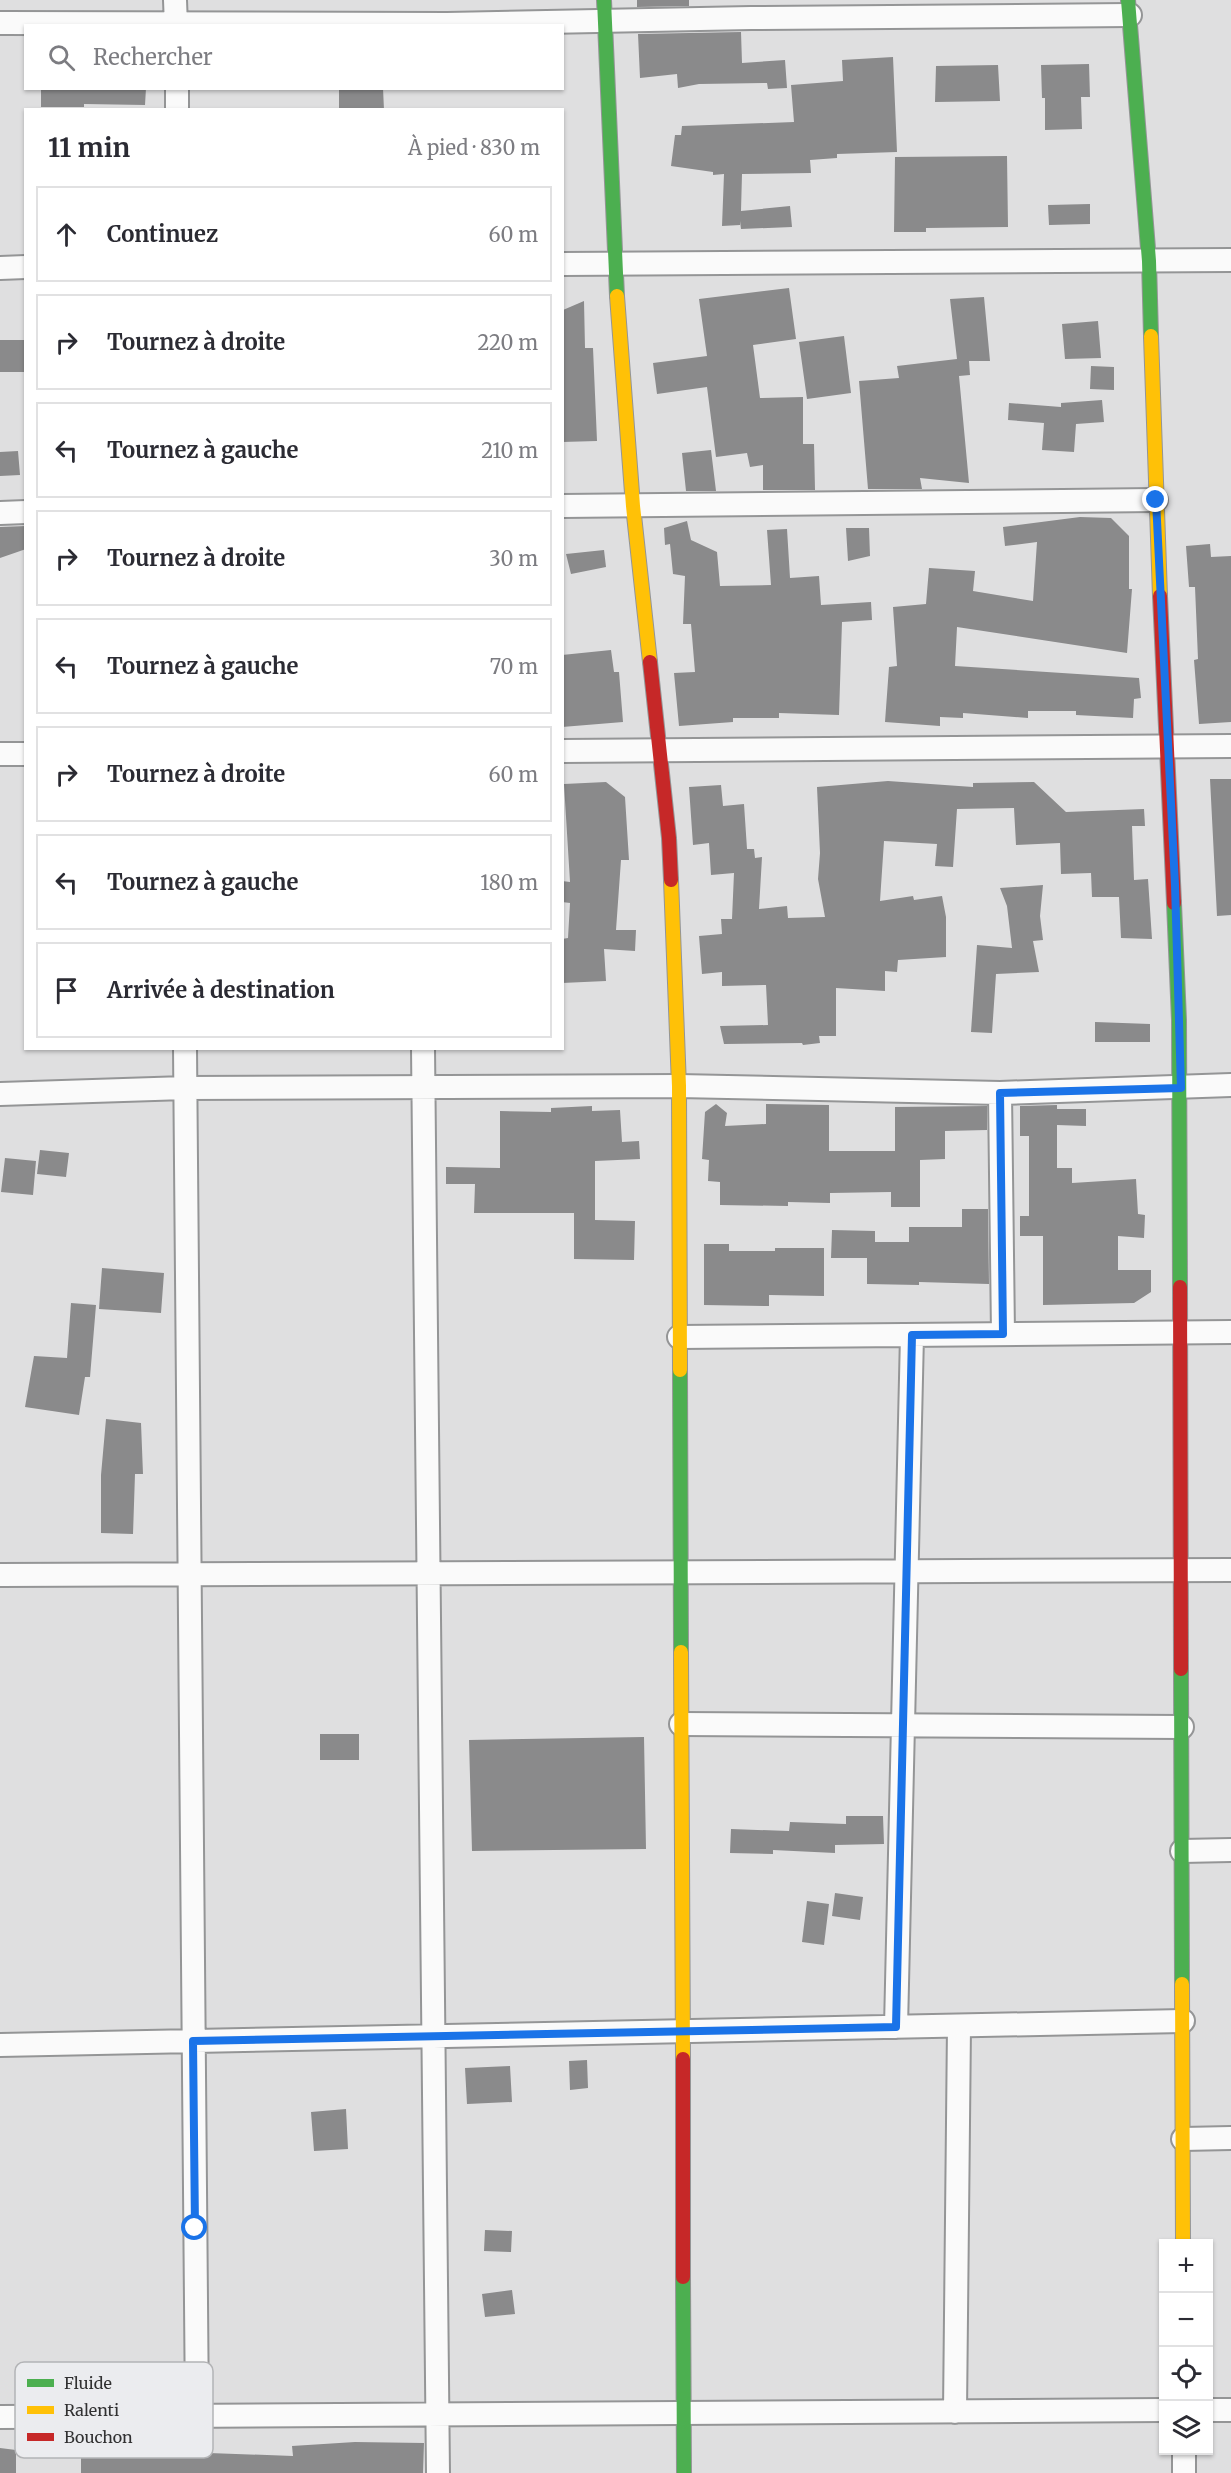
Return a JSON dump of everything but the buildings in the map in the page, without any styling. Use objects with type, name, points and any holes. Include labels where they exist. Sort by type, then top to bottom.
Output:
[{"type":"street","points":[[175,0],[176,24]]},
{"type":"street","points":[[447,24],[605,10],[1129,7],[1149,261],[1156,500],[1181,1088],[1183,2239]]},
{"type":"street","points":[[605,10],[615,264],[633,506],[669,838],[678,1086],[684,2473]]},
{"type":"street","points":[[0,23],[88,24]]},
{"type":"street","points":[[177,90],[177,108]]},
{"type":"street","points":[[564,264],[1231,260]]},
{"type":"street","points":[[0,268],[24,267]]},
{"type":"street","points":[[564,506],[1156,500]]},
{"type":"street","points":[[0,513],[24,512]]},
{"type":"street","points":[[564,751],[1231,746]]},
{"type":"street","points":[[0,754],[24,754]]},
{"type":"street","points":[[185,1050],[196,2362]]},
{"type":"street","points":[[423,1050],[438,2473]]},
{"type":"street","points":[[0,1094],[185,1088],[678,1086],[1000,1093],[1231,1085]]},
{"type":"street","points":[[1000,1093],[1003,1334]]},
{"type":"street","points":[[679,1338],[1231,1332]]},
{"type":"street","points":[[896,2027],[912,1335]]},
{"type":"street","points":[[0,1575],[1231,1570]]},
{"type":"street","points":[[681,1724],[1182,1727]]},
{"type":"street","points":[[1182,1851],[1231,1850]]},
{"type":"street","points":[[0,2045],[1183,2021]]},
{"type":"street","points":[[955,2412],[959,2026]]},
{"type":"street","points":[[1183,2139],[1231,2138]]},
{"type":"street","points":[[213,2416],[1159,2410]]},
{"type":"street","points":[[1213,2410],[1231,2410]]},
{"type":"street","points":[[0,2417],[15,2417]]},
{"type":"street","points":[[1184,2455],[1184,2473]]},
{"type":"traffic: fast","points":[[604,0],[617,296]]},
{"type":"traffic: fast","points":[[1128,0],[1149,261],[1151,336]]},
{"type":"traffic: fast","points":[[1174,903],[1179,1020],[1180,1287]]},
{"type":"traffic: fast","points":[[680,1370],[681,1652]]},
{"type":"traffic: fast","points":[[1181,1669],[1182,1984]]},
{"type":"traffic: fast","points":[[683,2277],[684,2473]]},
{"type":"traffic: slow","points":[[617,296],[633,506],[650,662]]},
{"type":"traffic: slow","points":[[1151,336],[1160,596]]},
{"type":"traffic: slow","points":[[671,880],[679,1086],[680,1370]]},
{"type":"traffic: slow","points":[[681,1652],[683,2059]]},
{"type":"traffic: slow","points":[[1182,1984],[1183,2239]]},
{"type":"traffic: jam","points":[[1160,596],[1174,903]]},
{"type":"traffic: jam","points":[[650,662],[669,838],[671,880]]},
{"type":"traffic: jam","points":[[1180,1287],[1181,1669]]},
{"type":"traffic: jam","points":[[683,2059],[683,2277]]},
{"type":"route","points":[[195,2228],[193,2041],[896,2027],[912,1335],[1003,1334],[1000,1093],[1181,1088],[1175,885],[1156,500]]}]
